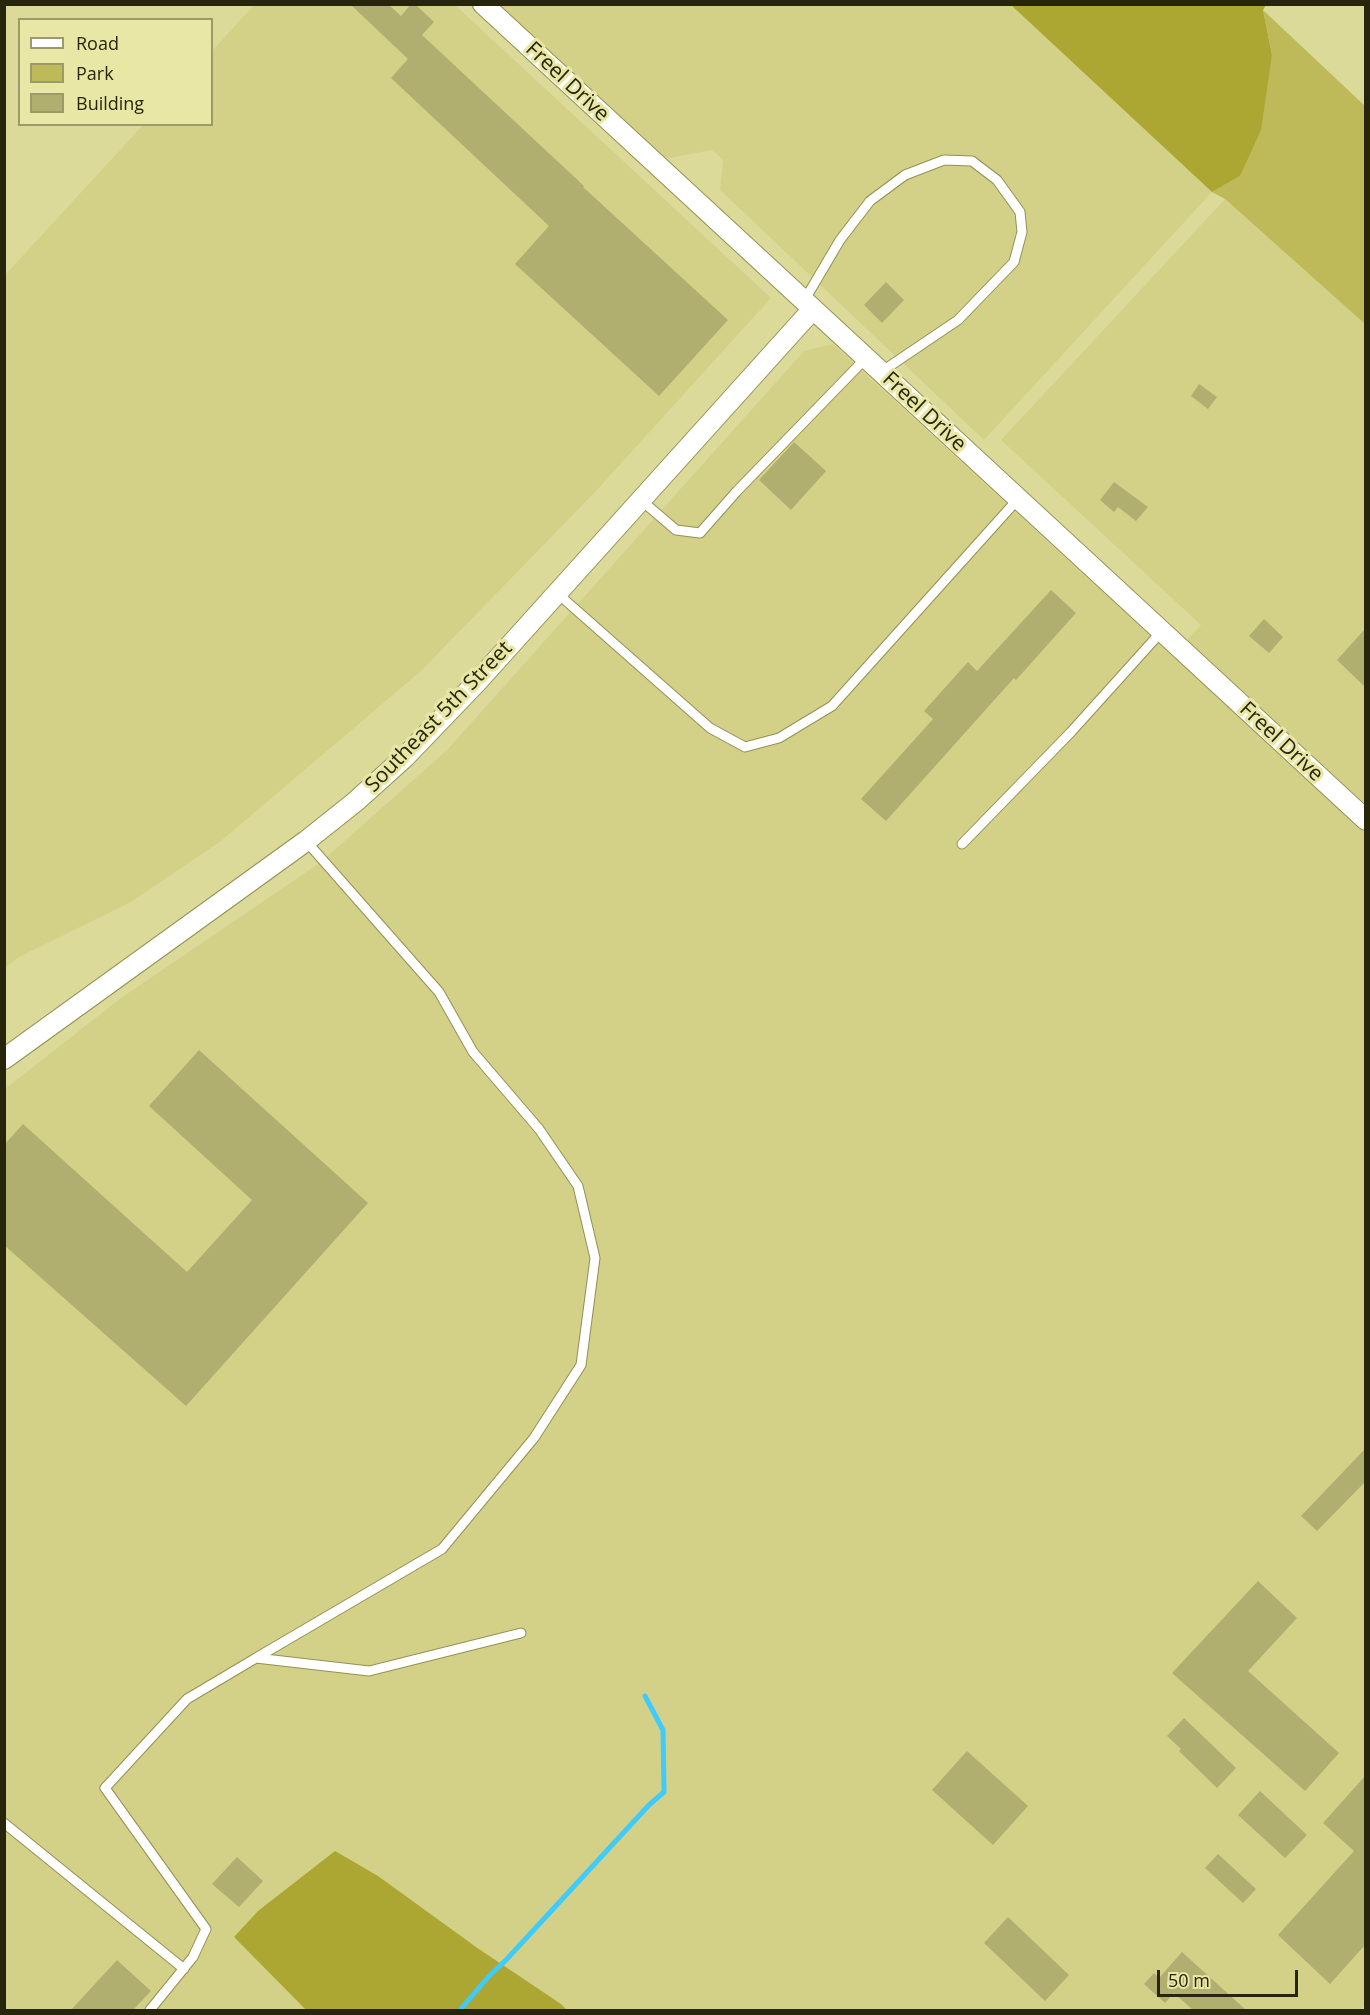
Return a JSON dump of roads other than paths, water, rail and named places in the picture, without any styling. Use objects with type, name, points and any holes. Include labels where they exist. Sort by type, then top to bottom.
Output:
[{"type":"street","name":"Freel Drive","points":[[483,4],[1365,820]]},
{"type":"street","name":"Southeast 5th Street","points":[[4,1059],[306,841],[355,802],[405,757],[477,682],[641,500],[808,305]]},
{"type":"lane","points":[[808,305],[840,240],[870,201],[905,175],[944,160],[972,161],[997,180],[1020,212],[1022,232],[1014,262],[958,320],[881,372]]},
{"type":"lane","points":[[641,500],[676,530],[700,532],[866,358]]},
{"type":"lane","points":[[557,593],[710,728],[745,747],[779,738],[832,706],[1018,499]]},
{"type":"lane","points":[[962,844],[1071,732],[1162,632]]},
{"type":"lane","points":[[150,2010],[194,1957],[206,1929],[105,1788],[188,1699],[442,1549],[534,1438],[581,1365],[595,1258],[578,1186],[539,1130],[473,1052],[439,992],[306,841]]},
{"type":"lane","points":[[256,1658],[369,1671],[522,1633]]},
{"type":"lane","points":[[4,1823],[184,1969]]},
{"type":"waterway","points":[[460,2010],[649,1805],[664,1792],[663,1730],[645,1696]]}]
